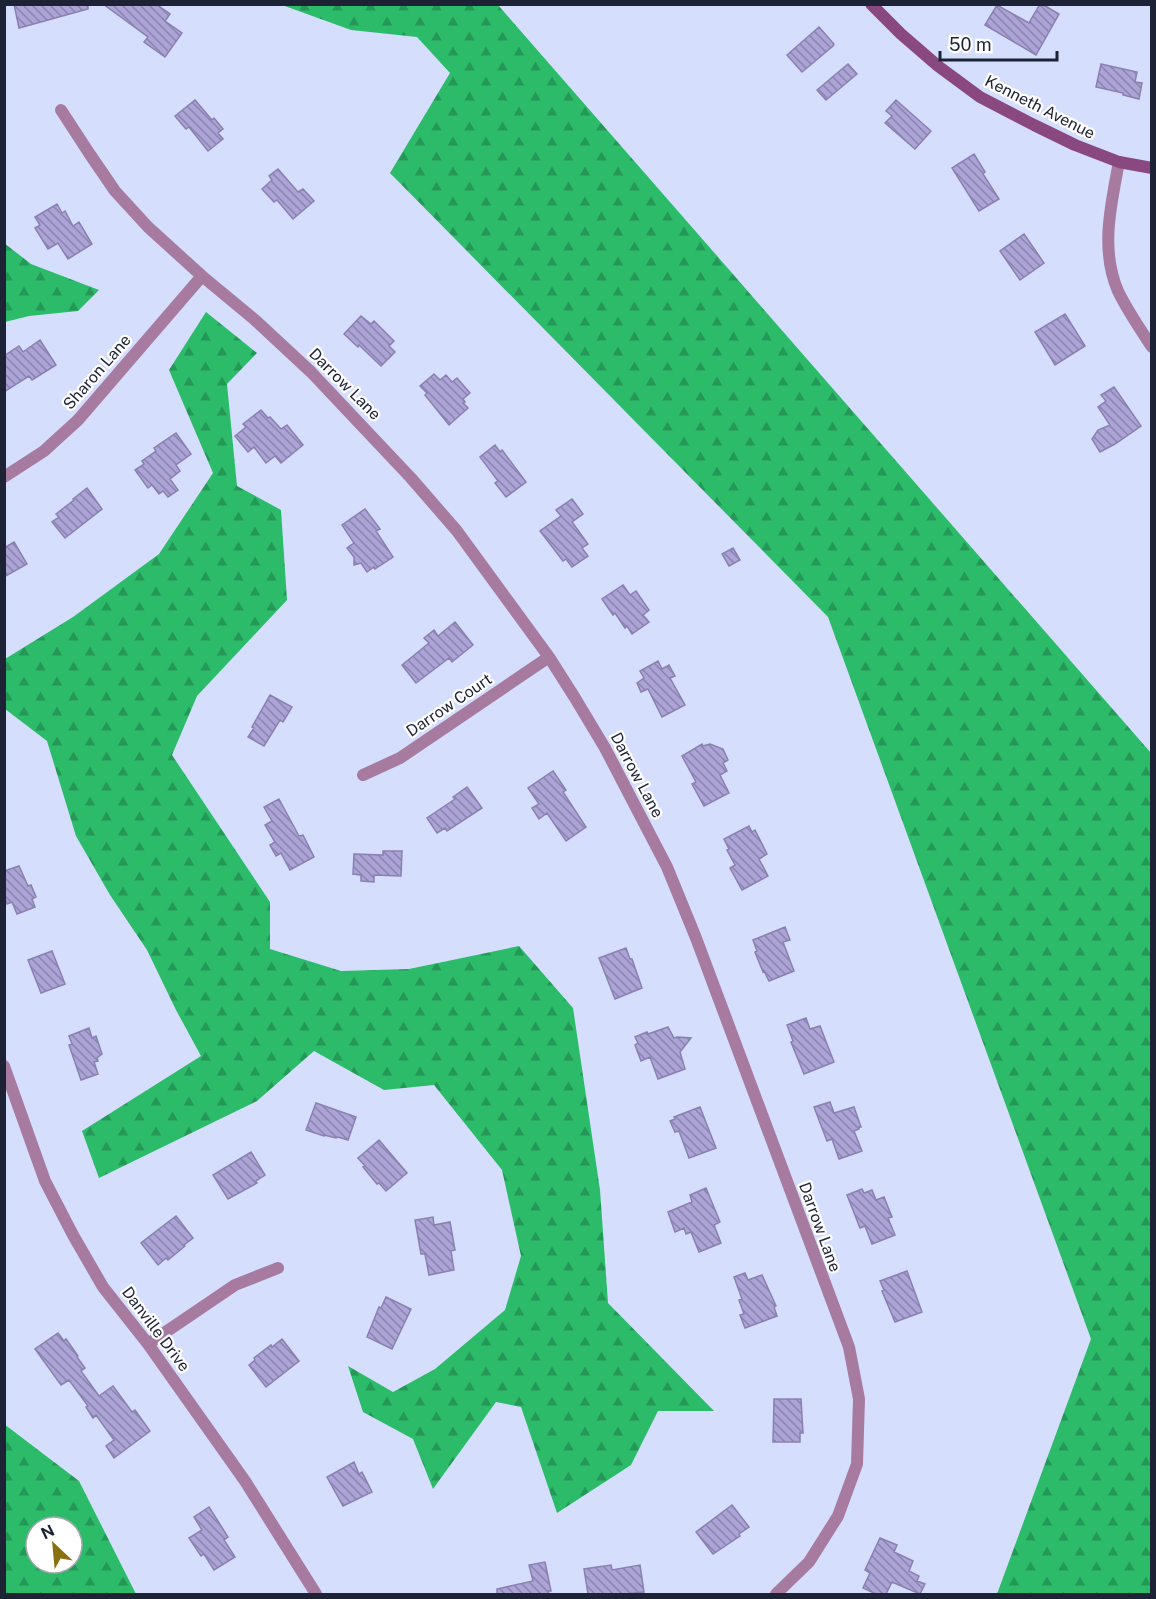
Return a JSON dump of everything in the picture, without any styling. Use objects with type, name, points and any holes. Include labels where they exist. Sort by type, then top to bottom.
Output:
[{"type":"street","name":"Kenneth Avenue","points":[[871,4],[938,66],[980,97],[1075,145],[1119,162],[1152,168]]},
{"type":"street","name":"Darrow Lane","points":[[61,110],[115,191],[148,227],[311,372],[458,531],[549,657],[575,698],[605,748],[667,867],[696,938],[849,1347],[859,1399],[857,1464],[838,1516],[809,1562],[776,1594]]},
{"type":"street","points":[[1119,162],[1108,226],[1109,258],[1118,290],[1152,347]]},
{"type":"street","name":"Sharon Lane","points":[[4,477],[44,451],[78,420],[202,276]]},
{"type":"street","name":"Darrow Court","points":[[363,775],[400,758],[549,657]]},
{"type":"street","name":"Danville Drive","points":[[4,1066],[41,1170],[73,1235],[104,1287],[148,1344],[245,1481],[316,1594]]},
{"type":"street","points":[[148,1344],[235,1285],[278,1268]]},
{"type":"green space","points":[[282,5],[498,5],[1151,753],[1151,1594],[997,1594],[1091,1339],[828,617],[390,173],[450,73],[417,37],[351,30]]},
{"type":"green space","points":[[4,243],[31,264],[99,290],[78,311],[29,316],[5,322]]},
{"type":"green space","points":[[206,312],[257,353],[227,384],[237,486],[281,510],[287,600],[197,696],[172,755],[270,902],[270,949],[341,971],[409,969],[519,946],[573,1008],[600,1190],[608,1303],[714,1411],[658,1411],[631,1465],[557,1513],[521,1407],[496,1402],[433,1489],[413,1439],[363,1412],[348,1366],[393,1392],[435,1369],[505,1310],[521,1256],[502,1170],[434,1085],[384,1090],[314,1051],[257,1101],[99,1178],[82,1131],[201,1056],[147,950],[110,895],[76,836],[47,741],[5,709],[5,659],[73,617],[159,554],[213,473],[169,370]]},
{"type":"green space","points":[[4,1424],[79,1481],[136,1594],[5,1594]]},
{"type":"building","points":[[14,4],[88,4],[88,9],[19,28]]},
{"type":"building","points":[[103,4],[156,4],[170,14],[165,21],[182,33],[165,57],[144,42],[148,37]]},
{"type":"building","points":[[1040,4],[1059,14],[1036,55],[985,25],[997,5],[1029,23]]},
{"type":"building","points":[[819,27],[834,44],[802,72],[787,55]]},
{"type":"building","points":[[848,64],[857,74],[826,100],[817,90]]},
{"type":"building","points":[[1101,64],[1137,72],[1135,82],[1142,83],[1139,99],[1096,87]]},
{"type":"building","points":[[195,100],[223,129],[218,133],[223,139],[208,151],[189,127],[186,129],[175,116]]},
{"type":"building","points":[[896,100],[931,131],[915,149],[885,123],[892,116],[886,111]]},
{"type":"building","points":[[974,154],[985,172],[983,174],[999,199],[979,211],[952,168]]},
{"type":"building","points":[[278,169],[298,192],[303,189],[314,201],[293,219],[277,200],[274,202],[262,189],[272,180],[269,176]]},
{"type":"building","points":[[57,204],[62,213],[65,211],[73,226],[79,222],[92,244],[68,259],[58,243],[48,249],[35,228],[40,225],[35,217]]},
{"type":"building","points":[[1024,234],[1044,263],[1020,280],[1000,251]]},
{"type":"building","points":[[1065,314],[1085,346],[1055,365],[1035,332]]},
{"type":"building","points":[[361,316],[371,324],[374,321],[394,341],[389,346],[395,352],[381,366],[344,334]]},
{"type":"building","points":[[40,340],[56,365],[32,380],[29,376],[4,392],[4,356],[19,346],[23,352]]},
{"type":"building","points":[[434,374],[440,380],[446,375],[452,382],[457,378],[470,393],[463,399],[465,402],[463,403],[468,408],[449,425],[420,386]]},
{"type":"building","points":[[1114,387],[1141,426],[1100,452],[1092,439],[1098,430],[1110,425],[1098,407],[1106,401],[1101,395]]},
{"type":"building","points":[[261,410],[281,429],[287,425],[303,445],[281,463],[275,456],[266,463],[254,447],[248,452],[235,436],[246,427],[243,424]]},
{"type":"building","points":[[176,433],[191,454],[176,465],[180,471],[170,479],[178,490],[168,497],[163,491],[159,494],[152,485],[148,488],[135,470],[144,464],[142,461],[156,451],[154,448]]},
{"type":"building","points":[[495,445],[500,452],[502,450],[526,482],[506,497],[495,483],[498,481],[480,457]]},
{"type":"building","points":[[87,488],[102,509],[65,538],[52,522],[59,517],[56,514]]},
{"type":"building","points":[[572,499],[583,514],[572,522],[588,544],[582,548],[588,556],[572,567],[566,559],[563,561],[540,531],[561,516],[556,510]]},
{"type":"building","points":[[365,509],[380,529],[376,531],[393,557],[367,572],[361,563],[354,565],[354,557],[347,548],[354,543],[342,525]]},
{"type":"building","points":[[14,542],[27,564],[4,577],[4,548]]},
{"type":"building","points":[[733,548],[740,560],[729,566],[722,554]]},
{"type":"building","points":[[623,585],[630,595],[636,591],[649,610],[643,615],[649,622],[632,634],[615,613],[613,615],[602,599]]},
{"type":"building","points":[[455,622],[473,645],[452,662],[449,658],[416,683],[402,665],[429,643],[424,638],[434,630],[438,636]]},
{"type":"building","points":[[658,661],[662,669],[669,665],[675,676],[670,678],[685,705],[662,717],[648,689],[641,692],[637,683],[644,678],[640,671]]},
{"type":"building","points":[[270,695],[292,707],[283,722],[280,720],[264,746],[248,737]]},
{"type":"building","points":[[702,744],[703,746],[710,744],[723,749],[728,760],[723,763],[727,771],[720,775],[729,793],[704,806],[692,784],[696,782],[682,756]]},
{"type":"building","points":[[553,771],[566,790],[563,792],[586,827],[566,841],[547,813],[539,819],[532,808],[539,804],[528,788]]},
{"type":"building","points":[[467,787],[482,808],[447,831],[445,828],[437,833],[427,818],[455,799],[453,797]]},
{"type":"building","points":[[279,799],[299,836],[303,835],[314,857],[290,870],[281,853],[276,856],[270,845],[275,842],[265,825],[272,821],[264,807]]},
{"type":"building","points":[[749,826],[752,832],[755,830],[767,854],[759,859],[768,876],[742,890],[730,868],[735,865],[724,839]]},
{"type":"building","points":[[383,851],[402,851],[401,876],[374,875],[374,882],[361,881],[361,875],[353,874],[354,854],[383,855]]},
{"type":"building","points":[[19,866],[36,897],[32,899],[35,907],[17,914],[12,902],[7,904],[4,896],[4,871]]},
{"type":"building","points":[[785,927],[790,940],[783,942],[794,971],[769,981],[755,952],[757,951],[753,940]]},
{"type":"building","points":[[626,948],[642,988],[615,999],[599,958]]},
{"type":"building","points":[[52,951],[65,984],[41,993],[28,960]]},
{"type":"building","points":[[806,1018],[810,1029],[820,1026],[834,1062],[804,1074],[787,1025]]},
{"type":"building","points":[[668,1027],[674,1038],[691,1038],[680,1052],[685,1069],[658,1079],[650,1057],[641,1061],[635,1045],[638,1043],[635,1037]]},
{"type":"building","points":[[89,1028],[92,1038],[96,1036],[102,1054],[97,1058],[98,1061],[94,1062],[98,1074],[81,1080],[69,1045],[72,1044],[69,1036]]},
{"type":"building","points":[[830,1102],[834,1113],[854,1107],[861,1127],[854,1131],[862,1151],[839,1159],[832,1139],[827,1141],[814,1107]]},
{"type":"building","points":[[316,1103],[356,1117],[348,1140],[306,1130]]},
{"type":"building","points":[[700,1107],[716,1148],[689,1158],[679,1131],[675,1132],[670,1121],[675,1119],[674,1117]]},
{"type":"building","points":[[379,1140],[407,1173],[386,1191],[379,1183],[377,1184],[358,1158]]},
{"type":"building","points":[[251,1152],[265,1175],[256,1181],[257,1183],[228,1199],[213,1175]]},
{"type":"building","points":[[706,1188],[720,1222],[714,1225],[721,1243],[699,1252],[691,1232],[686,1234],[684,1228],[675,1232],[668,1212],[692,1202],[690,1195]]},
{"type":"building","points":[[862,1189],[864,1193],[872,1190],[876,1200],[884,1197],[892,1217],[888,1218],[895,1235],[872,1244],[865,1226],[860,1228],[847,1195]]},
{"type":"building","points":[[176,1216],[193,1238],[168,1260],[166,1258],[158,1265],[141,1243]]},
{"type":"building","points":[[433,1217],[434,1225],[450,1222],[455,1250],[451,1251],[454,1270],[429,1275],[425,1254],[421,1254],[415,1220]]},
{"type":"building","points":[[907,1271],[922,1312],[895,1322],[880,1281]]},
{"type":"building","points":[[745,1273],[748,1280],[762,1275],[776,1306],[774,1307],[777,1316],[745,1328],[740,1315],[744,1314],[739,1300],[742,1299],[734,1277]]},
{"type":"building","points":[[386,1297],[411,1309],[392,1349],[367,1337],[379,1307],[381,1308]]},
{"type":"building","points":[[58,1333],[64,1341],[66,1339],[78,1356],[85,1368],[81,1371],[99,1396],[113,1386],[132,1412],[135,1410],[150,1431],[114,1458],[106,1446],[114,1440],[96,1415],[93,1418],[86,1407],[88,1406],[69,1380],[61,1385],[35,1349]]},
{"type":"building","points":[[282,1339],[299,1361],[266,1387],[249,1365],[255,1360],[254,1358]]},
{"type":"building","points":[[774,1399],[801,1399],[803,1433],[800,1433],[800,1442],[773,1442]]},
{"type":"building","points":[[354,1462],[359,1474],[362,1472],[372,1492],[343,1506],[327,1477]]},
{"type":"building","points":[[732,1505],[749,1527],[739,1534],[740,1536],[713,1554],[696,1532]]},
{"type":"building","points":[[209,1507],[228,1537],[224,1540],[235,1557],[214,1570],[204,1554],[201,1556],[189,1538],[202,1530],[194,1517]]},
{"type":"building","points":[[880,1538],[897,1545],[894,1552],[913,1561],[909,1571],[919,1576],[917,1581],[925,1584],[920,1594],[892,1582],[886,1594],[876,1594],[863,1588],[870,1573],[865,1570]]},
{"type":"building","points":[[545,1562],[551,1591],[548,1591],[549,1594],[497,1594],[497,1589],[533,1581],[529,1565]]},
{"type":"building","points":[[611,1565],[612,1570],[640,1565],[644,1592],[588,1594],[584,1569]]}]
